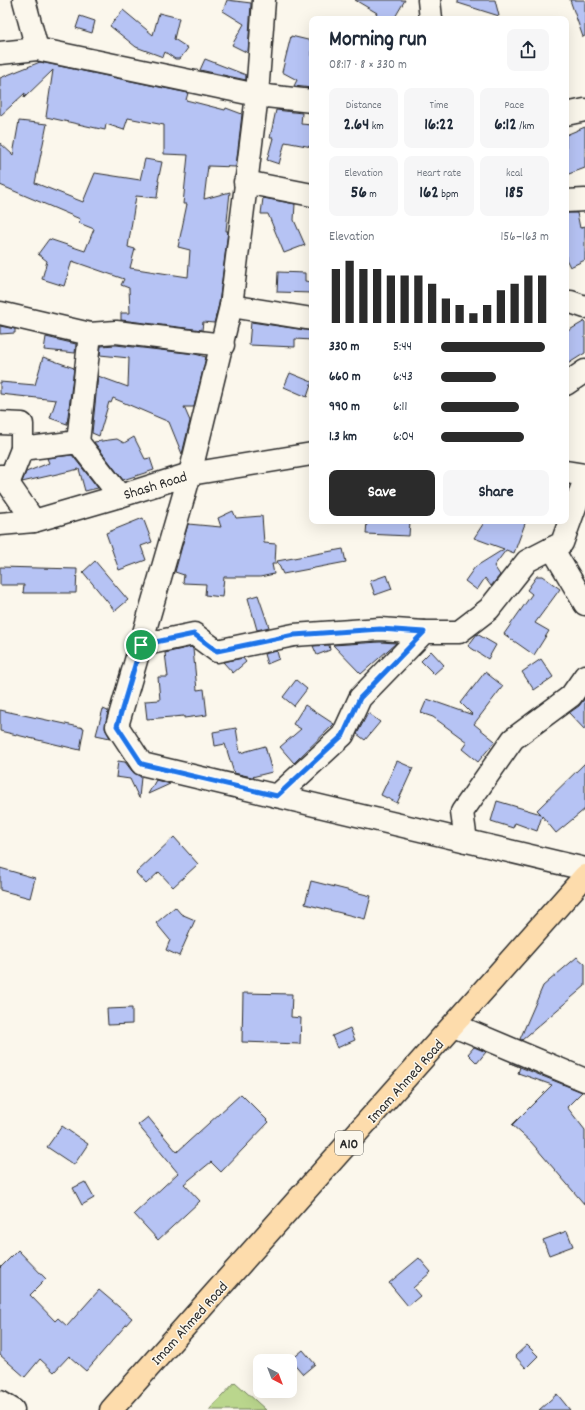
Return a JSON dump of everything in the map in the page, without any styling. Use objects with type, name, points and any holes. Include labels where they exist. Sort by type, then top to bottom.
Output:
[{"type":"highway","name":"Imam Ahmed Road","points":[[111,1410],[585,876]]},
{"type":"street","points":[[24,0],[37,49]]},
{"type":"street","points":[[264,0],[257,95],[245,182],[231,306],[223,345],[190,474],[117,726],[142,764],[585,869]]},
{"type":"street","points":[[429,0],[431,16]]},
{"type":"street","points":[[0,53],[37,49],[257,95],[309,101]]},
{"type":"street","points":[[569,113],[585,110]]},
{"type":"street","points":[[245,182],[309,194]]},
{"type":"street","points":[[569,201],[585,200]]},
{"type":"street","points":[[569,302],[585,307]]},
{"type":"street","points":[[231,306],[309,319]]},
{"type":"street","points":[[0,314],[90,334],[116,332],[223,345]]},
{"type":"street","points":[[90,334],[78,442],[120,496]]},
{"type":"street","points":[[569,382],[585,371]]},
{"type":"street","points":[[0,423],[22,424],[22,449],[4,480],[34,521]]},
{"type":"street","points":[[22,449],[78,442]]},
{"type":"street","name":"Shash Road","points":[[0,524],[34,521],[190,474],[309,454]]},
{"type":"street","points":[[569,472],[585,475]]},
{"type":"street","points":[[569,524],[585,479]]},
{"type":"street","points":[[141,645],[194,634],[217,651],[294,635],[380,629],[424,632],[459,632],[489,609],[527,561],[562,543],[569,524]]},
{"type":"street","points":[[552,548],[585,604]]},
{"type":"street","points":[[277,796],[343,735],[360,698],[424,632]]},
{"type":"street","points":[[466,841],[462,812],[513,739],[571,696],[585,676]]},
{"type":"street","points":[[454,1025],[585,1080]]},
{"type":"street","points":[[0,1402],[13,1410]]},
{"type":"green space","points":[[235,1382],[266,1410],[209,1410]]},
{"type":"building","points":[[227,0],[251,3],[248,53],[232,45],[244,24],[223,11]]},
{"type":"building","points":[[355,0],[405,0],[396,16],[375,16],[377,13]]},
{"type":"building","points":[[458,0],[495,0],[499,16],[458,3]]},
{"type":"building","points":[[570,0],[585,0],[585,36],[583,37]]},
{"type":"building","points":[[123,10],[153,35],[159,13],[179,18],[174,39],[188,48],[180,59],[175,59],[165,52],[163,57],[136,47],[110,26]]},
{"type":"building","points":[[80,16],[95,21],[92,33],[76,28]]},
{"type":"building","points":[[291,36],[309,40],[309,88],[294,86],[297,80],[282,72]]},
{"type":"building","points":[[205,59],[246,75],[246,80],[200,70]]},
{"type":"building","points":[[40,62],[188,93],[186,100],[225,110],[226,108],[242,114],[236,167],[208,166],[204,199],[230,192],[226,231],[228,231],[219,304],[214,323],[203,322],[202,330],[121,320],[121,313],[130,313],[129,288],[121,285],[124,279],[72,261],[64,286],[42,279],[47,261],[38,254],[49,239],[85,251],[94,229],[79,223],[80,219],[0,185],[0,143],[13,155],[19,121],[47,124],[35,183],[83,202],[95,173],[140,180],[145,159],[162,162],[158,181],[157,198],[136,196],[128,247],[135,249],[130,268],[188,277],[190,250],[178,247],[187,204],[183,204],[188,155],[164,154],[164,125],[128,118],[124,130],[106,124],[105,130],[46,117],[53,70],[24,98],[25,93],[0,116],[0,78]]},
{"type":"building","points":[[276,110],[302,113],[301,124],[309,125],[309,146],[285,142],[279,164],[267,160],[273,138],[270,138]]},
{"type":"building","points":[[585,127],[585,168],[569,174],[569,134]]},
{"type":"building","points":[[263,198],[295,204],[294,220],[305,245],[284,253],[268,214],[261,214]]},
{"type":"building","points":[[569,213],[577,213],[580,228],[585,226],[585,260],[570,267]]},
{"type":"building","points":[[278,272],[305,273],[305,281],[309,282],[309,293],[277,292]]},
{"type":"building","points":[[585,321],[585,353],[569,363],[569,330]]},
{"type":"building","points":[[251,322],[309,331],[309,340],[295,339],[295,347],[249,345]]},
{"type":"building","points":[[0,326],[15,329],[15,333],[0,334]]},
{"type":"building","points":[[46,337],[76,344],[75,353],[44,350]]},
{"type":"building","points":[[116,345],[195,354],[206,357],[194,407],[184,407],[190,421],[182,454],[169,422],[113,398],[111,403],[109,402],[99,436],[92,433],[98,376],[128,387],[129,358],[100,355],[101,346]]},
{"type":"building","points":[[43,357],[74,368],[67,424],[50,418],[56,400],[0,394],[0,382],[35,385]]},
{"type":"building","points":[[290,373],[309,381],[309,391],[307,397],[284,387]]},
{"type":"building","points":[[134,437],[145,459],[150,458],[154,470],[123,480],[94,442],[117,439],[124,443]]},
{"type":"building","points":[[72,455],[98,488],[85,491],[79,469],[22,482],[26,472],[49,463],[47,458]]},
{"type":"building","points":[[233,511],[236,518],[262,516],[264,543],[276,544],[275,564],[272,564],[274,574],[260,577],[224,577],[222,597],[205,595],[206,584],[183,583],[184,575],[175,572],[188,524],[221,527],[218,518]]},
{"type":"building","points":[[143,518],[152,542],[141,546],[146,560],[119,570],[106,533]]},
{"type":"building","points":[[367,524],[410,524],[409,536],[366,534]]},
{"type":"building","points":[[483,524],[525,524],[514,553],[506,550],[494,566],[500,575],[491,586],[485,578],[477,590],[465,581],[475,567],[504,549],[474,538]]},
{"type":"building","points":[[343,549],[346,562],[283,574],[277,561]]},
{"type":"building","points":[[95,561],[128,600],[115,611],[83,572]]},
{"type":"building","points":[[0,567],[77,569],[76,593],[23,593],[24,585],[0,585]]},
{"type":"building","points":[[387,575],[392,589],[375,595],[370,581]]},
{"type":"building","points":[[537,576],[542,576],[560,589],[535,623],[549,631],[534,655],[504,634],[532,594],[527,590]]},
{"type":"building","points":[[258,595],[269,627],[257,630],[248,598]]},
{"type":"building","points":[[477,634],[496,645],[488,659],[468,646]]},
{"type":"building","points":[[380,642],[396,643],[361,674],[333,645]]},
{"type":"building","points":[[329,645],[330,650],[317,655],[313,646]]},
{"type":"building","points":[[191,647],[193,649],[197,690],[204,689],[207,715],[184,718],[184,716],[147,719],[145,701],[160,700],[158,677],[168,677],[165,653]]},
{"type":"building","points":[[277,651],[279,659],[267,664],[264,654]]},
{"type":"building","points":[[431,651],[444,665],[434,674],[421,661]]},
{"type":"building","points":[[243,658],[246,662],[233,673],[223,662]]},
{"type":"building","points":[[541,659],[553,677],[534,690],[522,672]]},
{"type":"building","points":[[485,672],[503,686],[474,724],[495,741],[478,762],[462,749],[467,742],[433,717],[421,713],[427,699],[473,715],[461,703]]},
{"type":"building","points":[[296,680],[307,689],[294,706],[283,697]]},
{"type":"building","points":[[585,698],[585,730],[569,713],[579,706]]},
{"type":"building","points":[[305,705],[334,724],[294,763],[280,747],[301,729],[293,724]]},
{"type":"building","points":[[103,709],[108,711],[105,728],[110,738],[96,735]]},
{"type":"building","points":[[0,710],[84,728],[80,750],[0,731]]},
{"type":"building","points":[[368,713],[380,722],[365,740],[357,734]]},
{"type":"building","points":[[236,728],[240,753],[265,746],[272,772],[252,777],[234,773],[225,744],[215,746],[213,732]]},
{"type":"building","points":[[118,761],[125,762],[132,771],[141,777],[139,798],[130,779],[116,777]]},
{"type":"building","points":[[397,761],[413,768],[397,803],[381,795]]},
{"type":"building","points":[[585,763],[585,809],[556,833],[542,816],[537,831],[515,823],[513,828],[491,821],[497,801],[541,814],[537,810]]},
{"type":"building","points":[[156,780],[170,784],[148,794]]},
{"type":"building","points":[[174,837],[198,864],[173,887],[159,872],[146,884],[136,873]]},
{"type":"building","points":[[0,868],[35,878],[30,898],[0,890]]},
{"type":"building","points":[[311,881],[371,896],[365,919],[305,904]]},
{"type":"building","points":[[175,907],[181,914],[195,920],[179,956],[166,950],[170,940],[156,923]]},
{"type":"building","points":[[577,957],[585,964],[585,986],[522,1040],[520,1039],[543,986]]},
{"type":"building","points":[[243,993],[292,994],[291,1017],[301,1018],[300,1044],[242,1042]]},
{"type":"building","points":[[132,1008],[132,1024],[108,1025],[107,1009]]},
{"type":"building","points":[[350,1028],[355,1040],[337,1048],[332,1036]]},
{"type":"building","points":[[474,1047],[486,1052],[477,1063],[468,1054]]},
{"type":"building","points":[[520,1067],[582,1092],[567,1107],[585,1130],[585,1205],[531,1142],[512,1125],[552,1085],[518,1073]]},
{"type":"building","points":[[241,1094],[269,1122],[221,1172],[211,1162],[184,1184],[200,1201],[158,1240],[134,1214],[178,1173],[138,1125],[148,1117],[177,1152]]},
{"type":"building","points":[[62,1126],[88,1144],[74,1165],[47,1147]]},
{"type":"building","points":[[85,1182],[94,1198],[82,1205],[73,1188]]},
{"type":"building","points":[[567,1231],[573,1246],[549,1255],[543,1240]]},
{"type":"building","points":[[18,1250],[46,1279],[30,1295],[55,1321],[58,1318],[67,1326],[99,1290],[132,1318],[86,1371],[69,1356],[54,1372],[40,1359],[25,1377],[0,1355],[0,1268]]},
{"type":"building","points":[[419,1258],[431,1272],[413,1288],[420,1296],[408,1306],[389,1283]]},
{"type":"building","points":[[527,1345],[538,1356],[526,1368],[515,1356]]},
{"type":"building","points":[[303,1350],[315,1364],[303,1374],[297,1367],[297,1355]]},
{"type":"building","points":[[557,1394],[570,1410],[539,1410]]},
{"type":"route","points":[[380,629],[424,632],[360,698],[343,735],[277,796],[142,764],[117,726],[141,645],[194,634],[217,651],[294,635],[380,629]]}]
